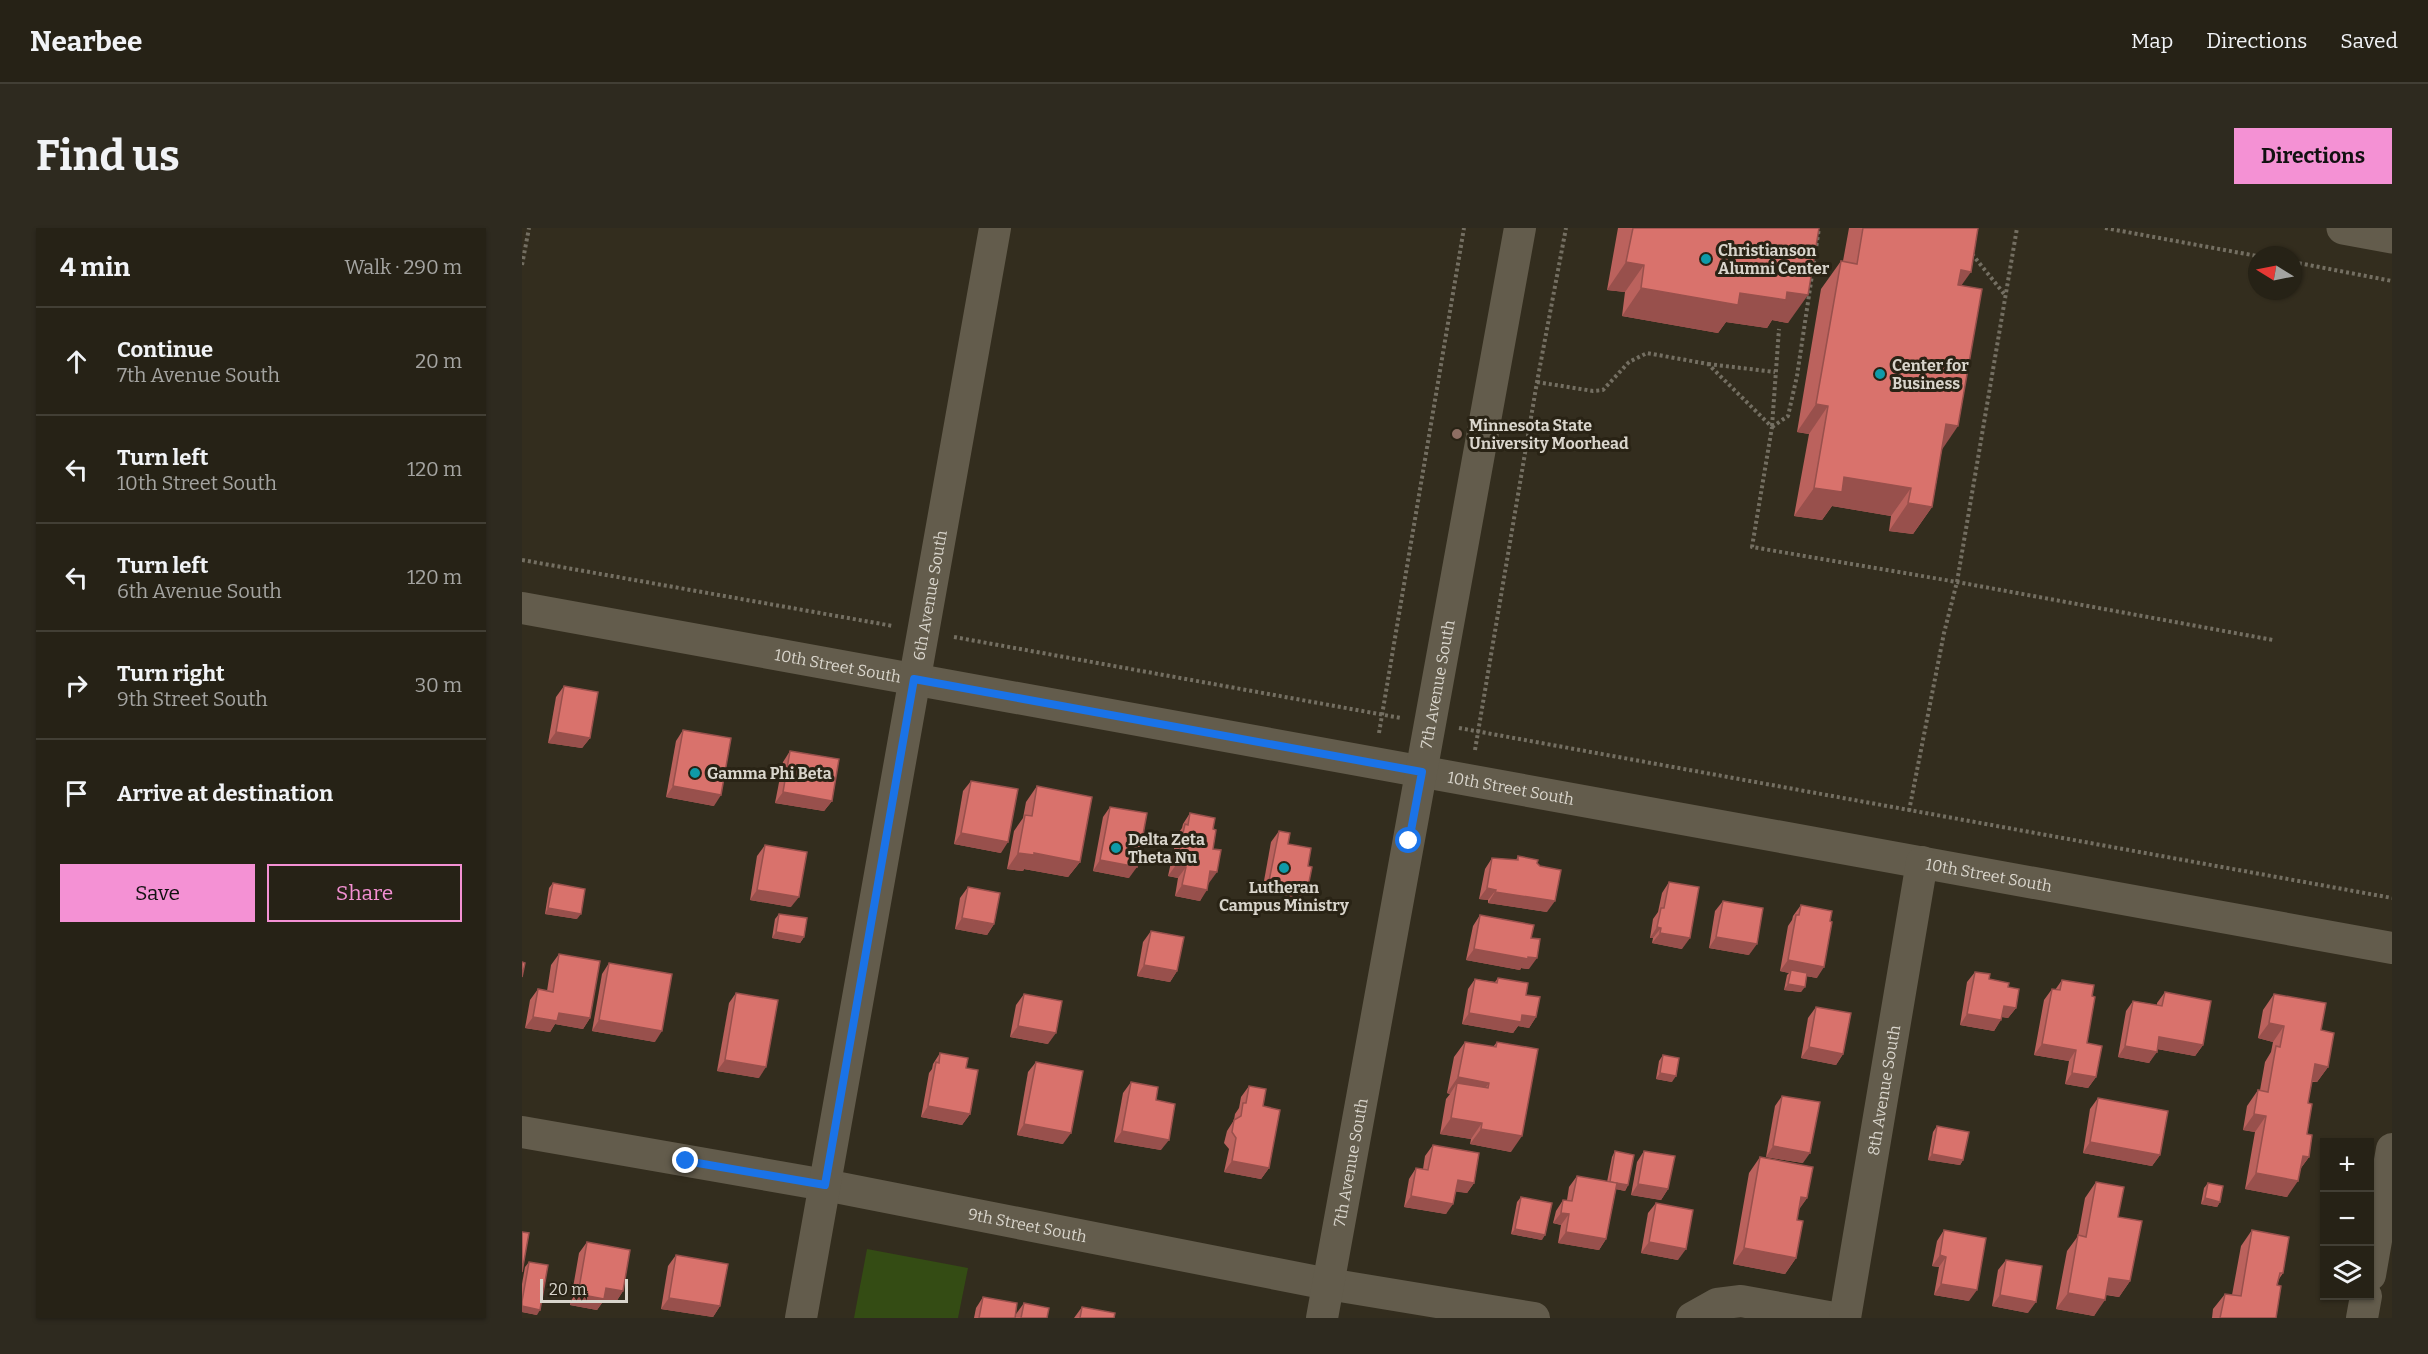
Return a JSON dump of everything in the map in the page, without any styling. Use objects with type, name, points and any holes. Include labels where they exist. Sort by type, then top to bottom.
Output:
[{"type":"street","name":"6th Avenue South","points":[[801,1318],[994,228]]},
{"type":"street","name":"7th Avenue South","points":[[1322,1318],[1520,228]]},
{"type":"street","points":[[2343,228],[2392,237]]},
{"type":"street","name":"10th Street South","points":[[522,608],[2392,948]]},
{"type":"street","name":"8th Avenue South","points":[[1845,1318],[1922,862]]},
{"type":"street","name":"9th Street South","points":[[522,1132],[825,1185],[1328,1284],[1534,1318]]},
{"type":"street","points":[[2374,1252],[2392,1149]]},
{"type":"street","points":[[2362,1318],[2365,1300]]},
{"type":"street","points":[[1692,1318],[1717,1304],[1741,1301],[1834,1318]]},
{"type":"path","points":[[522,265],[529,228]]},
{"type":"path","points":[[1375,764],[1464,228]]},
{"type":"path","points":[[1469,779],[1479,733],[1537,382],[1566,228]]},
{"type":"path","points":[[1772,427],[1788,416],[1797,376],[1819,228]]},
{"type":"path","points":[[1909,812],[1944,633],[1957,582],[2017,228]]},
{"type":"path","points":[[2105,228],[2248,254]]},
{"type":"path","points":[[1968,249],[2006,295]]},
{"type":"path","points":[[2302,264],[2392,281]]},
{"type":"path","points":[[1779,329],[1772,427],[1752,547],[2273,640]]},
{"type":"path","points":[[1537,382],[1593,391],[1603,390],[1629,362],[1647,353],[1708,364],[1775,372]]},
{"type":"path","points":[[1708,364],[1772,427]]},
{"type":"green space","points":[[867,1249],[968,1268],[958,1318],[854,1318]]},
{"type":"building","name":"Christianson Alumni Center","points":[[1633,228],[1819,228],[1808,295],[1787,292],[1786,300],[1740,293],[1738,305],[1641,288],[1644,265],[1626,262]]},
{"type":"building","name":"Center for Business","points":[[1863,228],[1978,228],[1971,272],[1961,270],[1958,285],[1982,289],[1958,426],[1946,424],[1932,507],[1908,503],[1911,488],[1844,477],[1842,492],[1814,488],[1828,406],[1816,404],[1841,261],[1857,264]]},
{"type":"building","points":[[564,686],[598,692],[590,738],[556,732]]},
{"type":"building","name":"Gamma Phi Beta","points":[[683,730],[731,738],[721,795],[673,786]]},
{"type":"building","points":[[790,751],[839,759],[832,801],[783,792]]},
{"type":"building","points":[[971,781],[1018,789],[1008,842],[961,833]]},
{"type":"building","points":[[1037,786],[1092,797],[1080,862],[1034,853],[1034,855],[1018,853],[1025,815],[1032,816]]},
{"type":"building","name":"Delta Zeta Theta Nu","points":[[1110,807],[1147,813],[1137,867],[1100,860]]},
{"type":"building","points":[[1190,813],[1215,818],[1213,849],[1221,850],[1217,872],[1210,871],[1207,890],[1182,885],[1186,867],[1176,865],[1185,824],[1188,825]]},
{"type":"building","points":[[1279,831],[1290,833],[1288,844],[1311,848],[1308,866],[1312,867],[1308,887],[1269,881]]},
{"type":"building","points":[[765,845],[807,852],[799,897],[757,890]]},
{"type":"building","points":[[1518,856],[1538,860],[1537,863],[1540,866],[1561,870],[1555,901],[1495,892],[1496,890],[1487,888],[1492,858],[1518,860]]},
{"type":"building","points":[[1669,882],[1699,887],[1690,938],[1660,933],[1661,928],[1657,927],[1661,908],[1664,908]]},
{"type":"building","points":[[553,883],[585,889],[581,914],[548,908]]},
{"type":"building","points":[[968,887],[1000,893],[994,924],[962,918]]},
{"type":"building","points":[[1723,901],[1763,908],[1757,944],[1716,937]]},
{"type":"building","points":[[1801,905],[1832,911],[1824,967],[1788,960],[1796,915],[1799,915]]},
{"type":"building","points":[[779,914],[807,918],[804,937],[776,932]]},
{"type":"building","points":[[1480,915],[1534,925],[1531,938],[1540,939],[1537,958],[1528,957],[1528,959],[1474,949]]},
{"type":"building","points":[[1151,931],[1184,937],[1177,971],[1144,965]]},
{"type":"building","points":[[559,954],[600,961],[590,1018],[559,1013],[557,1021],[533,1017],[538,989],[553,992]]},
{"type":"building","points":[[609,963],[672,974],[662,1031],[599,1020]]},
{"type":"building","points":[[1791,970],[1807,973],[1805,987],[1788,984]]},
{"type":"building","points":[[1975,972],[1990,974],[1989,979],[2009,983],[2008,987],[2019,989],[2016,1008],[2004,1006],[2001,1020],[1967,1014]]},
{"type":"building","points":[[1498,978],[1528,983],[1526,995],[1540,997],[1536,1017],[1522,1015],[1521,1022],[1469,1013],[1475,979],[1497,983]]},
{"type":"building","points":[[2062,980],[2094,985],[2092,996],[2095,997],[2087,1043],[2102,1046],[2096,1077],[2072,1073],[2076,1050],[2042,1044],[2052,989],[2060,990]]},
{"type":"building","points":[[2165,992],[2211,1001],[2203,1045],[2159,1037],[2157,1052],[2125,1046],[2133,1001],[2162,1006]]},
{"type":"building","points":[[736,993],[778,1000],[766,1067],[725,1060]]},
{"type":"building","points":[[1024,994],[1062,1001],[1056,1033],[1018,1026]]},
{"type":"building","points":[[2274,994],[2326,1003],[2321,1030],[2334,1033],[2328,1067],[2315,1064],[2308,1103],[2312,1104],[2307,1134],[2312,1135],[2309,1157],[2303,1156],[2298,1181],[2256,1173],[2266,1116],[2254,1114],[2258,1090],[2268,1092],[2276,1046],[2280,1047],[2284,1026],[2269,1023]]},
{"type":"building","points":[[1816,1007],[1851,1013],[1843,1054],[1809,1047]]},
{"type":"building","points":[[1465,1042],[1496,1047],[1497,1042],[1538,1049],[1522,1136],[1481,1129],[1482,1123],[1451,1118],[1457,1083],[1488,1088],[1489,1083],[1458,1077]]},
{"type":"building","points":[[940,1053],[968,1058],[966,1068],[978,1070],[970,1114],[928,1106],[936,1062],[939,1063]]},
{"type":"building","points":[[1663,1055],[1679,1058],[1676,1076],[1660,1073]]},
{"type":"building","points":[[1036,1062],[1083,1071],[1071,1133],[1024,1124]]},
{"type":"building","points":[[1131,1082],[1158,1087],[1156,1100],[1175,1104],[1169,1140],[1122,1131]]},
{"type":"building","points":[[1249,1086],[1266,1089],[1263,1106],[1280,1110],[1269,1168],[1232,1161],[1236,1138],[1232,1132],[1234,1120],[1241,1116]]},
{"type":"building","points":[[1782,1096],[1820,1102],[1810,1153],[1773,1146]]},
{"type":"building","points":[[2098,1098],[2168,1111],[2160,1155],[2090,1142]]},
{"type":"building","points":[[1937,1126],[1969,1132],[1963,1160],[1932,1154]]},
{"type":"building","points":[[1433,1145],[1479,1153],[1474,1183],[1458,1180],[1453,1204],[1411,1196],[1416,1168],[1428,1170]]},
{"type":"building","points":[[1615,1151],[1634,1155],[1628,1185],[1610,1182]]},
{"type":"building","points":[[1644,1151],[1675,1156],[1668,1189],[1638,1184]]},
{"type":"building","points":[[1760,1157],[1813,1167],[1807,1198],[1801,1197],[1797,1220],[1803,1221],[1796,1258],[1744,1248]]},
{"type":"building","points":[[1577,1176],[1617,1183],[1606,1239],[1566,1232],[1569,1214],[1561,1213],[1563,1200],[1572,1201]]},
{"type":"building","points":[[2096,1182],[2124,1187],[2118,1217],[2142,1221],[2130,1281],[2109,1278],[2105,1300],[2068,1293],[2078,1235],[2086,1237]]},
{"type":"building","points":[[2208,1183],[2223,1186],[2220,1202],[2205,1198]]},
{"type":"building","points":[[1521,1197],[1552,1203],[1545,1235],[1515,1229]]},
{"type":"building","points":[[1656,1203],[1693,1210],[1686,1249],[1649,1242]]},
{"type":"building","points":[[1944,1230],[1986,1238],[1977,1290],[1941,1284],[1946,1257],[1940,1255]]},
{"type":"building","points":[[2252,1230],[2289,1237],[2283,1273],[2280,1273],[2277,1285],[2281,1286],[2276,1318],[2220,1318],[2225,1294],[2241,1296]]},
{"type":"building","points":[[522,1232],[529,1233],[522,1272]]},
{"type":"building","points":[[587,1242],[630,1250],[623,1291],[606,1288],[604,1299],[578,1294]]},
{"type":"building","points":[[676,1255],[728,1264],[720,1306],[669,1298]]},
{"type":"building","points":[[2006,1260],[2042,1266],[2036,1302],[2000,1295]]},
{"type":"building","points":[[529,1262],[548,1265],[540,1310],[522,1306]]},
{"type":"building","points":[[983,1297],[1017,1303],[1015,1318],[979,1318]]},
{"type":"building","points":[[1024,1303],[1049,1308],[1047,1318],[1021,1318]]},
{"type":"building","points":[[1082,1307],[1115,1313],[1114,1318],[1080,1318]]},
{"type":"place","name":"Christianson Alumni Center","points":[[1706,259]]},
{"type":"place","name":"Center for Business","points":[[1880,374]]},
{"type":"place","name":"Minnesota State University Moorhead","points":[[1457,434]]},
{"type":"place","name":"Gamma Phi Beta","points":[[695,773]]},
{"type":"place","name":"Delta Zeta Theta Nu","points":[[1116,848]]},
{"type":"place","name":"Lutheran Campus Ministry","points":[[1284,868]]},
{"type":"route","points":[[686,1161],[825,1185],[914,679],[1422,772],[1409,841]]}]
